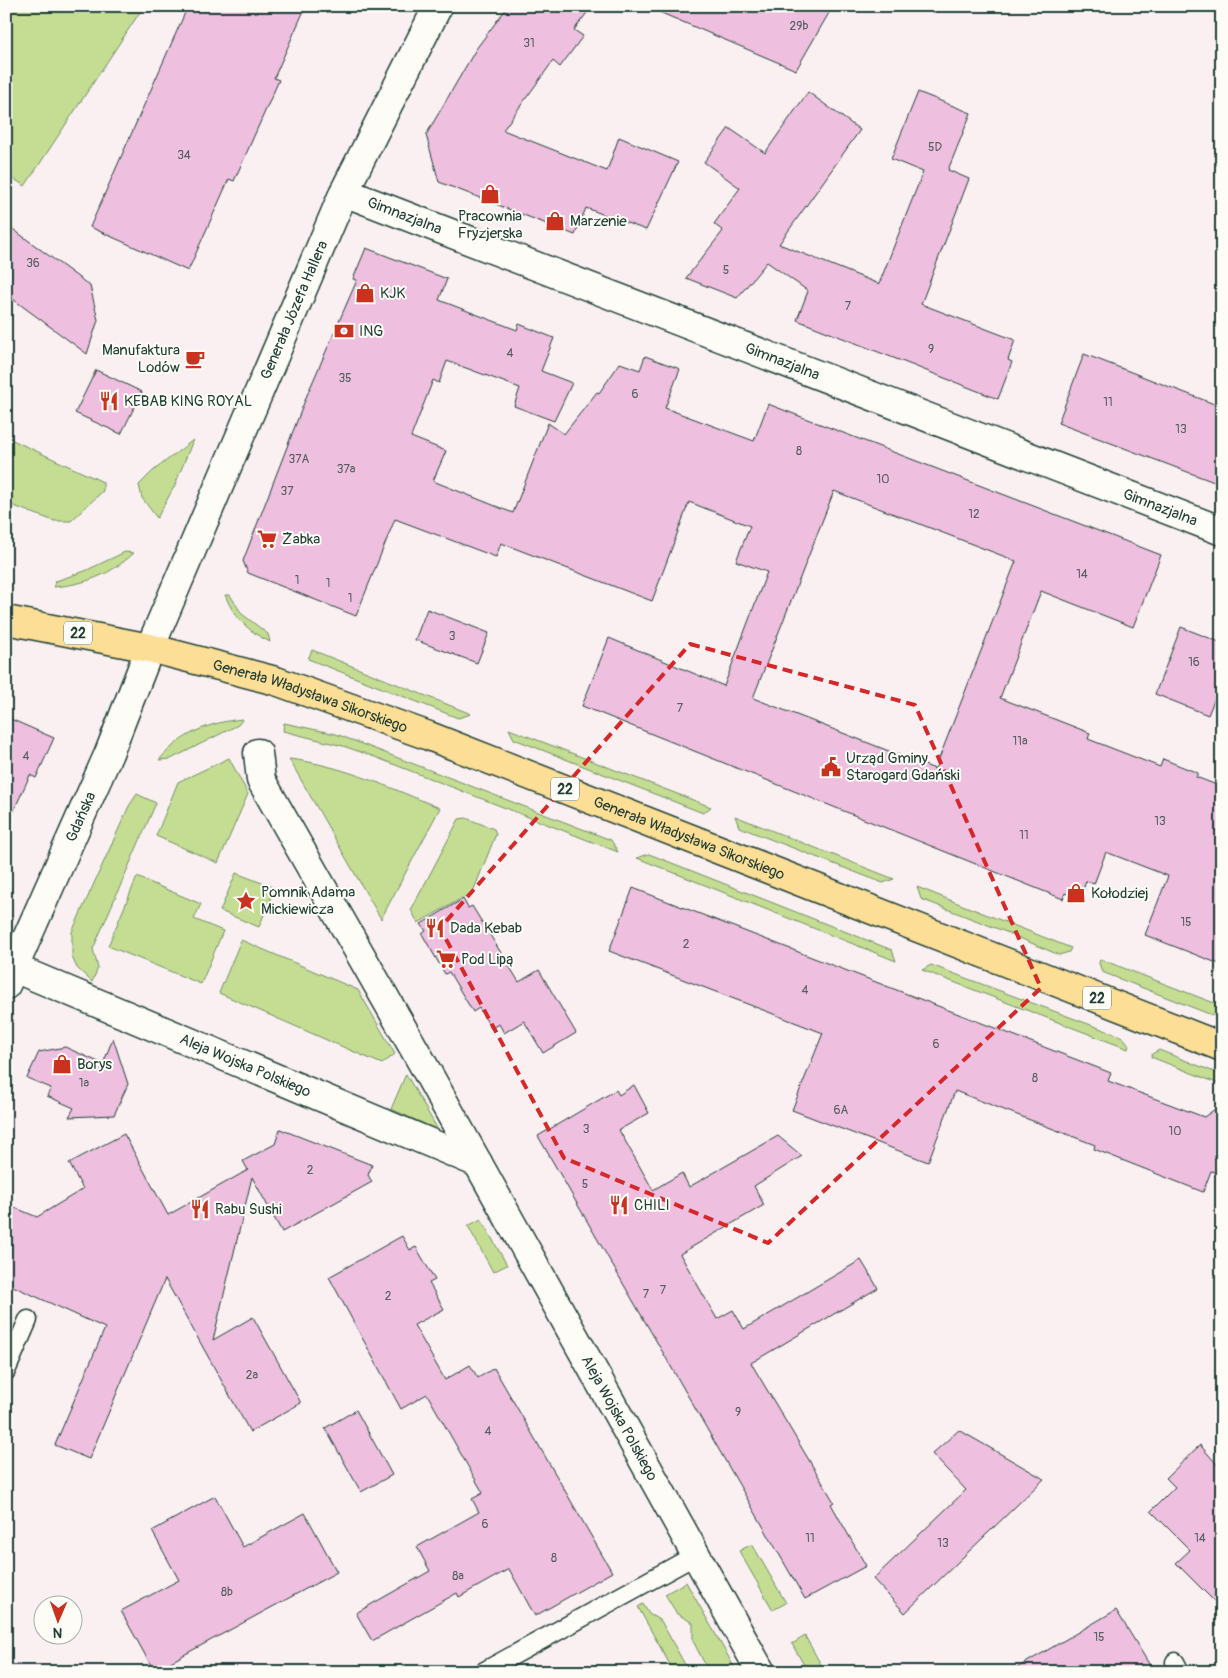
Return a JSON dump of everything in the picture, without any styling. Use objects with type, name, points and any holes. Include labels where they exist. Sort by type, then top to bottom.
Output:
[{"type":"main road","name":"22","points":[[6,620],[150,648]]},
{"type":"main road","name":"Generała Władysława Sikorskiego","points":[[150,648],[276,680],[429,736],[1222,1047]]},
{"type":"street","name":"Generała Józefa Hallera","points":[[150,648],[344,192],[438,6]]},
{"type":"street","name":"Gimnazjalna","points":[[344,192],[1222,531]]},
{"type":"street","name":"Gdańska","points":[[9,973],[109,753],[150,648]]},
{"type":"street","name":"Aleja Wojska Polskiego","points":[[258,753],[261,780],[478,1163],[761,1672]]},
{"type":"street","name":"Aleja Wojska Polskiego","points":[[9,973],[478,1163]]},
{"type":"lane","points":[[6,1372],[28,1320]]},
{"type":"lane","points":[[483,1672],[696,1555]]},
{"type":"highlighted area","points":[[690,644],[915,705],[1041,988],[768,1243],[564,1158],[440,928]]},
{"type":"green space","points":[[6,6],[144,6],[25,186],[6,174]]},
{"type":"green space","points":[[6,437],[103,482],[103,491],[71,521],[54,521],[6,503]]},
{"type":"green space","points":[[193,440],[175,485],[157,518],[142,498],[139,485],[153,471]]},
{"type":"green space","points":[[125,552],[134,553],[107,573],[77,584],[54,587],[56,581],[85,571]]},
{"type":"green space","points":[[225,595],[230,595],[242,614],[268,634],[270,642],[248,628],[237,617]]},
{"type":"green space","points":[[312,650],[471,714],[458,718],[308,659]]},
{"type":"green space","points":[[243,719],[238,725],[171,759],[159,760],[186,736],[207,726]]},
{"type":"green space","points":[[284,723],[336,734],[611,840],[618,852],[375,757],[343,746],[283,731]]},
{"type":"green space","points":[[509,729],[711,807],[703,813],[514,739]]},
{"type":"green space","points":[[229,758],[248,794],[218,863],[156,836],[178,782]]},
{"type":"green space","points":[[289,759],[328,766],[347,772],[385,785],[440,808],[381,919]]},
{"type":"green space","points":[[137,794],[156,803],[93,949],[98,968],[92,982],[77,968],[72,957],[72,932],[129,806]]},
{"type":"green space","points":[[735,816],[894,879],[883,883],[739,827]]},
{"type":"green space","points":[[466,818],[494,829],[496,834],[473,892],[418,923],[411,910],[459,819]]},
{"type":"green space","points":[[649,854],[892,950],[896,961],[637,858]]},
{"type":"green space","points":[[236,873],[275,888],[259,927],[220,911]]},
{"type":"green space","points":[[137,877],[201,904],[194,919],[223,931],[201,984],[108,946]]},
{"type":"green space","points":[[917,887],[1071,948],[1069,952],[1059,955],[921,899]]},
{"type":"green space","points":[[241,940],[358,990],[395,1054],[382,1064],[219,993]]},
{"type":"green space","points":[[1100,959],[1222,1006],[1222,1019],[1102,972],[1099,963]]},
{"type":"green space","points":[[931,965],[1123,1037],[1129,1045],[1128,1049],[922,970]]},
{"type":"green space","points":[[1159,1050],[1222,1075],[1222,1085],[1151,1057],[1152,1054]]},
{"type":"green space","points":[[406,1074],[438,1130],[391,1109]]},
{"type":"green space","points":[[481,1219],[507,1265],[493,1272],[468,1226]]},
{"type":"green space","points":[[752,1544],[786,1603],[773,1610],[739,1551]]},
{"type":"green space","points":[[686,1582],[737,1672],[709,1672],[693,1641],[693,1623],[677,1614],[665,1594]]},
{"type":"green space","points":[[643,1604],[649,1614],[661,1621],[689,1672],[674,1672],[638,1607]]},
{"type":"green space","points":[[805,1636],[825,1672],[808,1672],[792,1644]]},
{"type":"building","points":[[188,6],[306,6],[274,78],[279,80],[234,181],[229,179],[188,271],[90,227]]},
{"type":"building","points":[[508,6],[592,6],[574,30],[583,36],[560,67],[553,61],[503,130],[607,171],[619,137],[678,162],[646,230],[586,208],[575,235],[439,182],[426,135],[476,49]]},
{"type":"building","points":[[645,6],[833,6],[796,70]]},
{"type":"building","points":[[808,92],[860,130],[779,244],[879,284],[923,172],[891,159],[918,92],[971,113],[948,170],[969,179],[921,304],[1015,340],[1008,360],[1012,362],[998,399],[797,320],[808,291],[767,262],[737,298],[686,278],[723,231],[714,224],[740,188],[704,162],[729,128],[765,153]]},
{"type":"building","points":[[6,224],[90,286],[98,320],[87,354],[6,294]]},
{"type":"building","points":[[366,248],[447,279],[439,300],[517,330],[519,324],[554,338],[541,371],[572,383],[554,421],[514,406],[520,388],[447,361],[439,383],[433,380],[411,437],[446,451],[433,481],[513,513],[548,423],[564,434],[597,392],[599,393],[620,363],[640,370],[645,356],[680,369],[665,408],[754,441],[768,404],[1161,555],[1133,627],[1041,591],[1000,698],[1090,733],[1088,739],[1160,767],[1163,759],[1198,773],[1196,777],[1222,787],[1222,965],[1145,935],[1168,876],[1106,852],[1094,884],[1086,881],[1080,899],[1065,893],[1063,899],[582,706],[609,638],[724,686],[767,572],[736,561],[750,526],[689,502],[652,601],[501,543],[496,557],[395,519],[356,616],[248,573],[243,561],[307,395],[357,280],[353,279]],"holes":[[[834,491],[1016,561],[935,769],[753,698]]]},
{"type":"building","points":[[1084,354],[1222,407],[1222,485],[1058,423]]},
{"type":"building","name":"KEBAB KING ROYAL","points":[[96,370],[142,392],[121,434],[75,413]]},
{"type":"building","points":[[427,609],[489,633],[477,663],[415,640]]},
{"type":"building","points":[[1181,627],[1222,643],[1222,681],[1208,715],[1155,694]]},
{"type":"building","points":[[6,717],[54,738],[36,778],[30,775],[6,828]]},
{"type":"building","points":[[633,888],[1111,1073],[1108,1081],[1204,1117],[1222,1104],[1222,1175],[1211,1171],[1203,1192],[1094,1149],[1095,1145],[955,1091],[928,1162],[792,1110],[823,1033],[609,951]]},
{"type":"building","points":[[463,899],[468,908],[472,906],[519,982],[539,970],[576,1033],[543,1053],[524,1021],[504,1033],[499,1024],[491,1028],[479,1008],[473,1012],[449,972],[445,974],[422,934],[426,931],[421,924]]},
{"type":"building","points":[[113,1038],[128,1084],[114,1115],[69,1117],[74,1108],[47,1096],[51,1088],[27,1078],[39,1052],[65,1047],[103,1064]]},
{"type":"building","points":[[634,1085],[649,1113],[619,1130],[653,1190],[682,1173],[689,1187],[778,1136],[802,1156],[754,1186],[764,1205],[680,1254],[717,1319],[733,1310],[744,1329],[861,1260],[878,1288],[751,1363],[834,1502],[831,1504],[866,1566],[805,1599],[538,1136],[616,1090],[619,1095]]},
{"type":"building","points":[[280,1129],[372,1165],[368,1175],[372,1182],[282,1232],[252,1177],[213,1340],[253,1317],[301,1403],[250,1432],[165,1279],[89,1459],[55,1445],[105,1328],[6,1283],[6,1204],[37,1217],[83,1189],[69,1163],[124,1134],[168,1215],[248,1170],[243,1161],[275,1144]]},
{"type":"building","points":[[402,1236],[410,1250],[416,1247],[435,1280],[429,1283],[444,1309],[414,1325],[445,1380],[470,1365],[478,1378],[494,1368],[612,1572],[535,1616],[509,1569],[459,1597],[457,1593],[372,1641],[356,1613],[430,1571],[417,1547],[479,1512],[472,1499],[483,1493],[427,1394],[401,1409],[329,1277]]},
{"type":"building","points":[[356,1410],[392,1475],[361,1492],[325,1428]]},
{"type":"building","points":[[959,1430],[1044,1479],[905,1613],[873,1579],[966,1490],[932,1454]]},
{"type":"building","points":[[1200,1445],[1222,1470],[1222,1609],[1176,1563],[1190,1550],[1151,1511],[1175,1487],[1166,1478]]},
{"type":"building","points":[[215,1496],[243,1547],[305,1513],[337,1572],[154,1671],[121,1611],[179,1580],[152,1531]]},
{"type":"building","points":[[1116,1610],[1154,1672],[1010,1672]]},
{"type":"place","name":"Pracownia Fryzjerska","points":[[490,194]]},
{"type":"place","name":"Marzenie","points":[[555,221]]},
{"type":"place","name":"KJK","points":[[365,293]]},
{"type":"place","name":"ING","points":[[344,331]]},
{"type":"place","name":"Manufaktura Lodów","points":[[195,359]]},
{"type":"place","name":"KEBAB KING ROYAL","points":[[109,401]]},
{"type":"place","name":"Żabka","points":[[267,539]]},
{"type":"place","name":"Urząd Gminy Starogard Gdański","points":[[831,767]]},
{"type":"place","name":"Kołodziej","points":[[1076,893]]},
{"type":"place","name":"Pomnik Adama Mickiewicza","points":[[246,901]]},
{"type":"place","name":"Dada Kebab","points":[[435,928]]},
{"type":"place","name":"Pod Lipą","points":[[446,959]]},
{"type":"place","name":"Borys","points":[[62,1064]]},
{"type":"place","name":"CHILI","points":[[619,1205]]},
{"type":"place","name":"Rabu Sushi","points":[[200,1209]]}]
